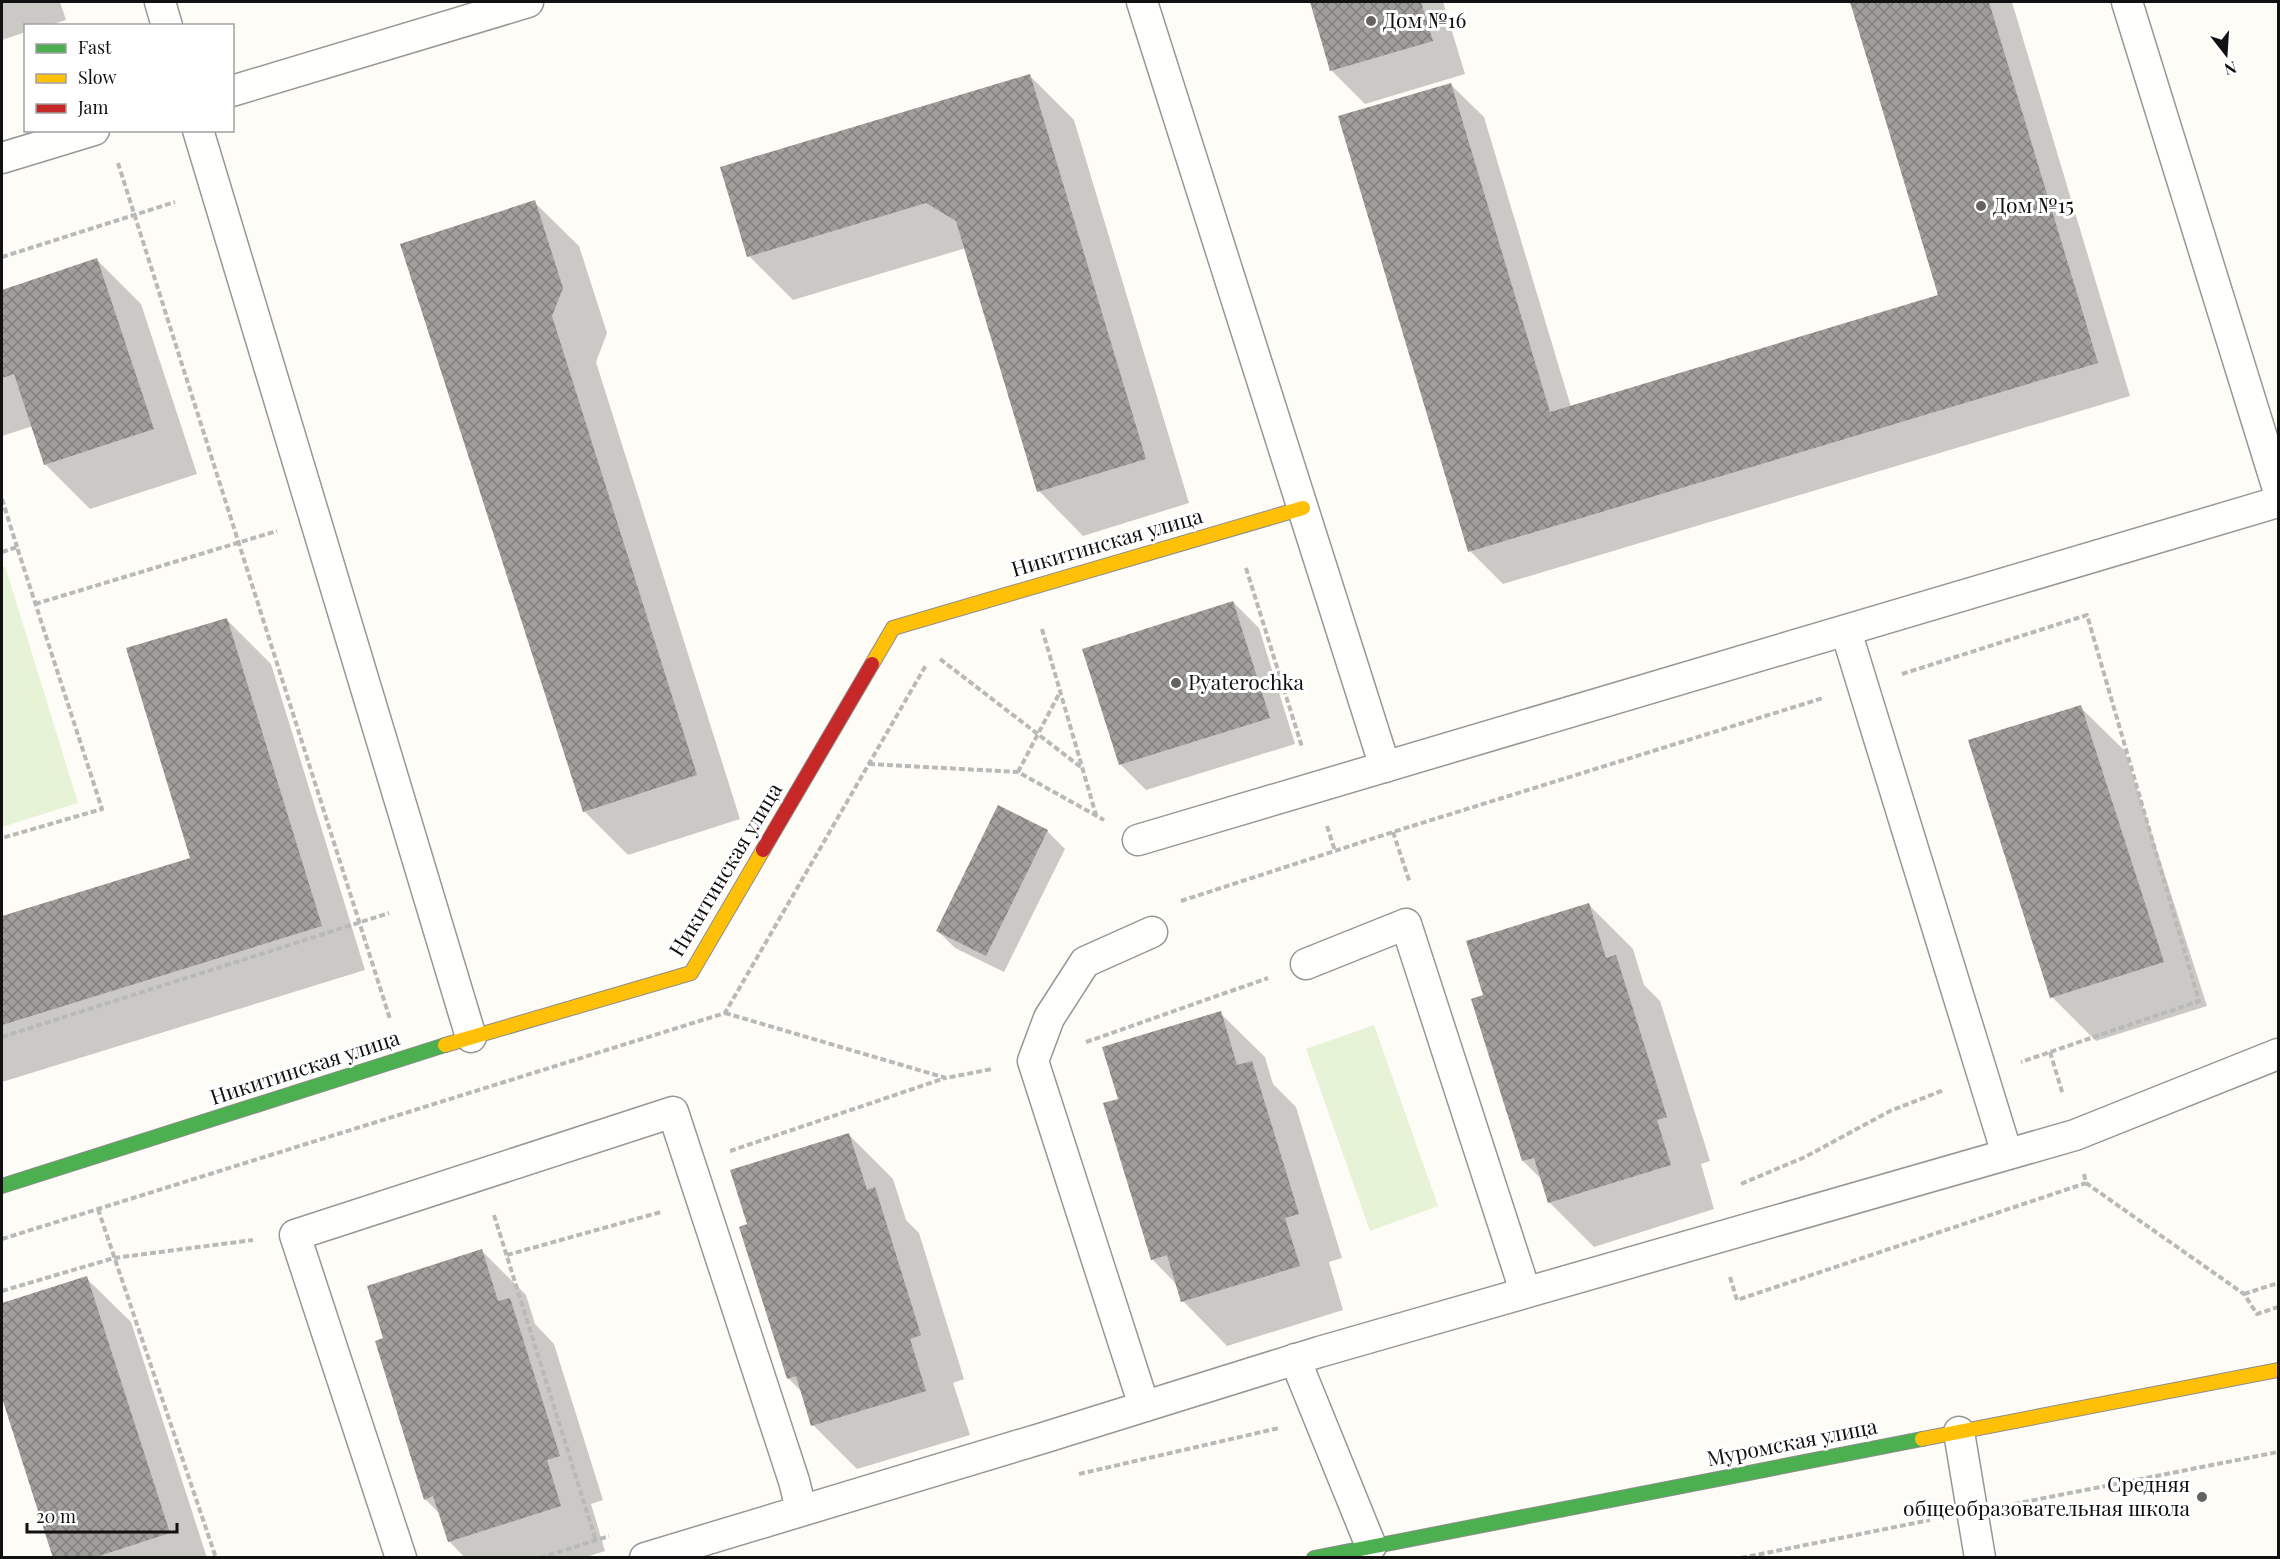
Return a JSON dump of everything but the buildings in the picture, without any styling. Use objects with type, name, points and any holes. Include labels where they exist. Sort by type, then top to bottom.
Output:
[{"type":"street","name":"Никитинская улица","points":[[2,1185],[471,1037],[691,974],[893,628],[1303,508]]},
{"type":"street","name":"Муромская улица","points":[[1314,1557],[1371,1546],[1402,1549],[1959,1432],[2278,1370]]},
{"type":"lane","points":[[160,2],[166,24]]},
{"type":"lane","points":[[234,90],[528,2]]},
{"type":"lane","points":[[1142,2],[1385,766]]},
{"type":"lane","points":[[2127,2],[2278,489]]},
{"type":"lane","points":[[2,158],[87,132]]},
{"type":"lane","points":[[199,132],[471,1037]]},
{"type":"lane","points":[[1138,840],[2278,502]]},
{"type":"lane","points":[[1846,631],[2007,1154]]},
{"type":"lane","points":[[1306,964],[1406,924],[1525,1291]]},
{"type":"lane","points":[[1144,1406],[1032,1061],[1049,1018],[1085,962],[1152,932]]},
{"type":"lane","points":[[645,1557],[1525,1291],[2074,1135],[2278,1054]]},
{"type":"lane","points":[[401,1557],[296,1235],[673,1112],[794,1481],[801,1509]]},
{"type":"lane","points":[[1295,1359],[1371,1546]]},
{"type":"lane","points":[[1959,1432],[1980,1557]]},
{"type":"path","points":[[118,162],[403,1059],[415,1110]]},
{"type":"path","points":[[2,257],[216,189]]},
{"type":"path","points":[[2,499],[102,809],[2,838]]},
{"type":"path","points":[[35,604],[315,520]]},
{"type":"path","points":[[1231,529],[1244,561],[1335,851]]},
{"type":"path","points":[[2,552],[17,547]]},
{"type":"path","points":[[1152,932],[1146,912],[2087,615]]},
{"type":"path","points":[[1040,621],[1096,815]]},
{"type":"path","points":[[933,653],[1082,768]]},
{"type":"path","points":[[2,1239],[725,1013],[927,663]]},
{"type":"path","points":[[1018,772],[1060,691]]},
{"type":"path","points":[[869,764],[1018,772],[1138,840]]},
{"type":"path","points":[[2,1037],[429,900]]},
{"type":"path","points":[[2050,1052],[2086,1183],[2244,1294],[2257,1314],[2278,1307]]},
{"type":"path","points":[[691,1165],[945,1078]]},
{"type":"path","points":[[481,1174],[596,1540]]},
{"type":"path","points":[[1719,1236],[1737,1300],[2086,1183]]},
{"type":"path","points":[[507,1255],[702,1200]]},
{"type":"path","points":[[98,1209],[216,1557]]},
{"type":"path","points":[[2,1291],[114,1258],[296,1235]]},
{"type":"path","points":[[2244,1294],[2278,1283]]},
{"type":"path","points":[[1074,1475],[1281,1428]]},
{"type":"green space","points":[[5,566],[78,803],[2,827],[2,567]]},
{"type":"green space","points":[[1374,1025],[1438,1206],[1370,1231],[1306,1049]]},
{"type":"traffic: fast","points":[[2,1186],[445,1045]]},
{"type":"traffic: fast","points":[[1314,1558],[1922,1439]]},
{"type":"traffic: slow","points":[[872,664],[893,628],[1303,508]]},
{"type":"traffic: slow","points":[[445,1045],[691,973],[763,850]]},
{"type":"traffic: slow","points":[[1922,1439],[2278,1370]]},
{"type":"traffic: jam","points":[[763,850],[872,664]]},
{"type":"place","name":"Дом №16","points":[[1371,21]]},
{"type":"place","name":"Дом №15","points":[[1981,206]]},
{"type":"place","name":"Pyaterochka","points":[[1176,683]]},
{"type":"place","name":"Средняя общеобразовательная школа","points":[[2202,1497]]}]
